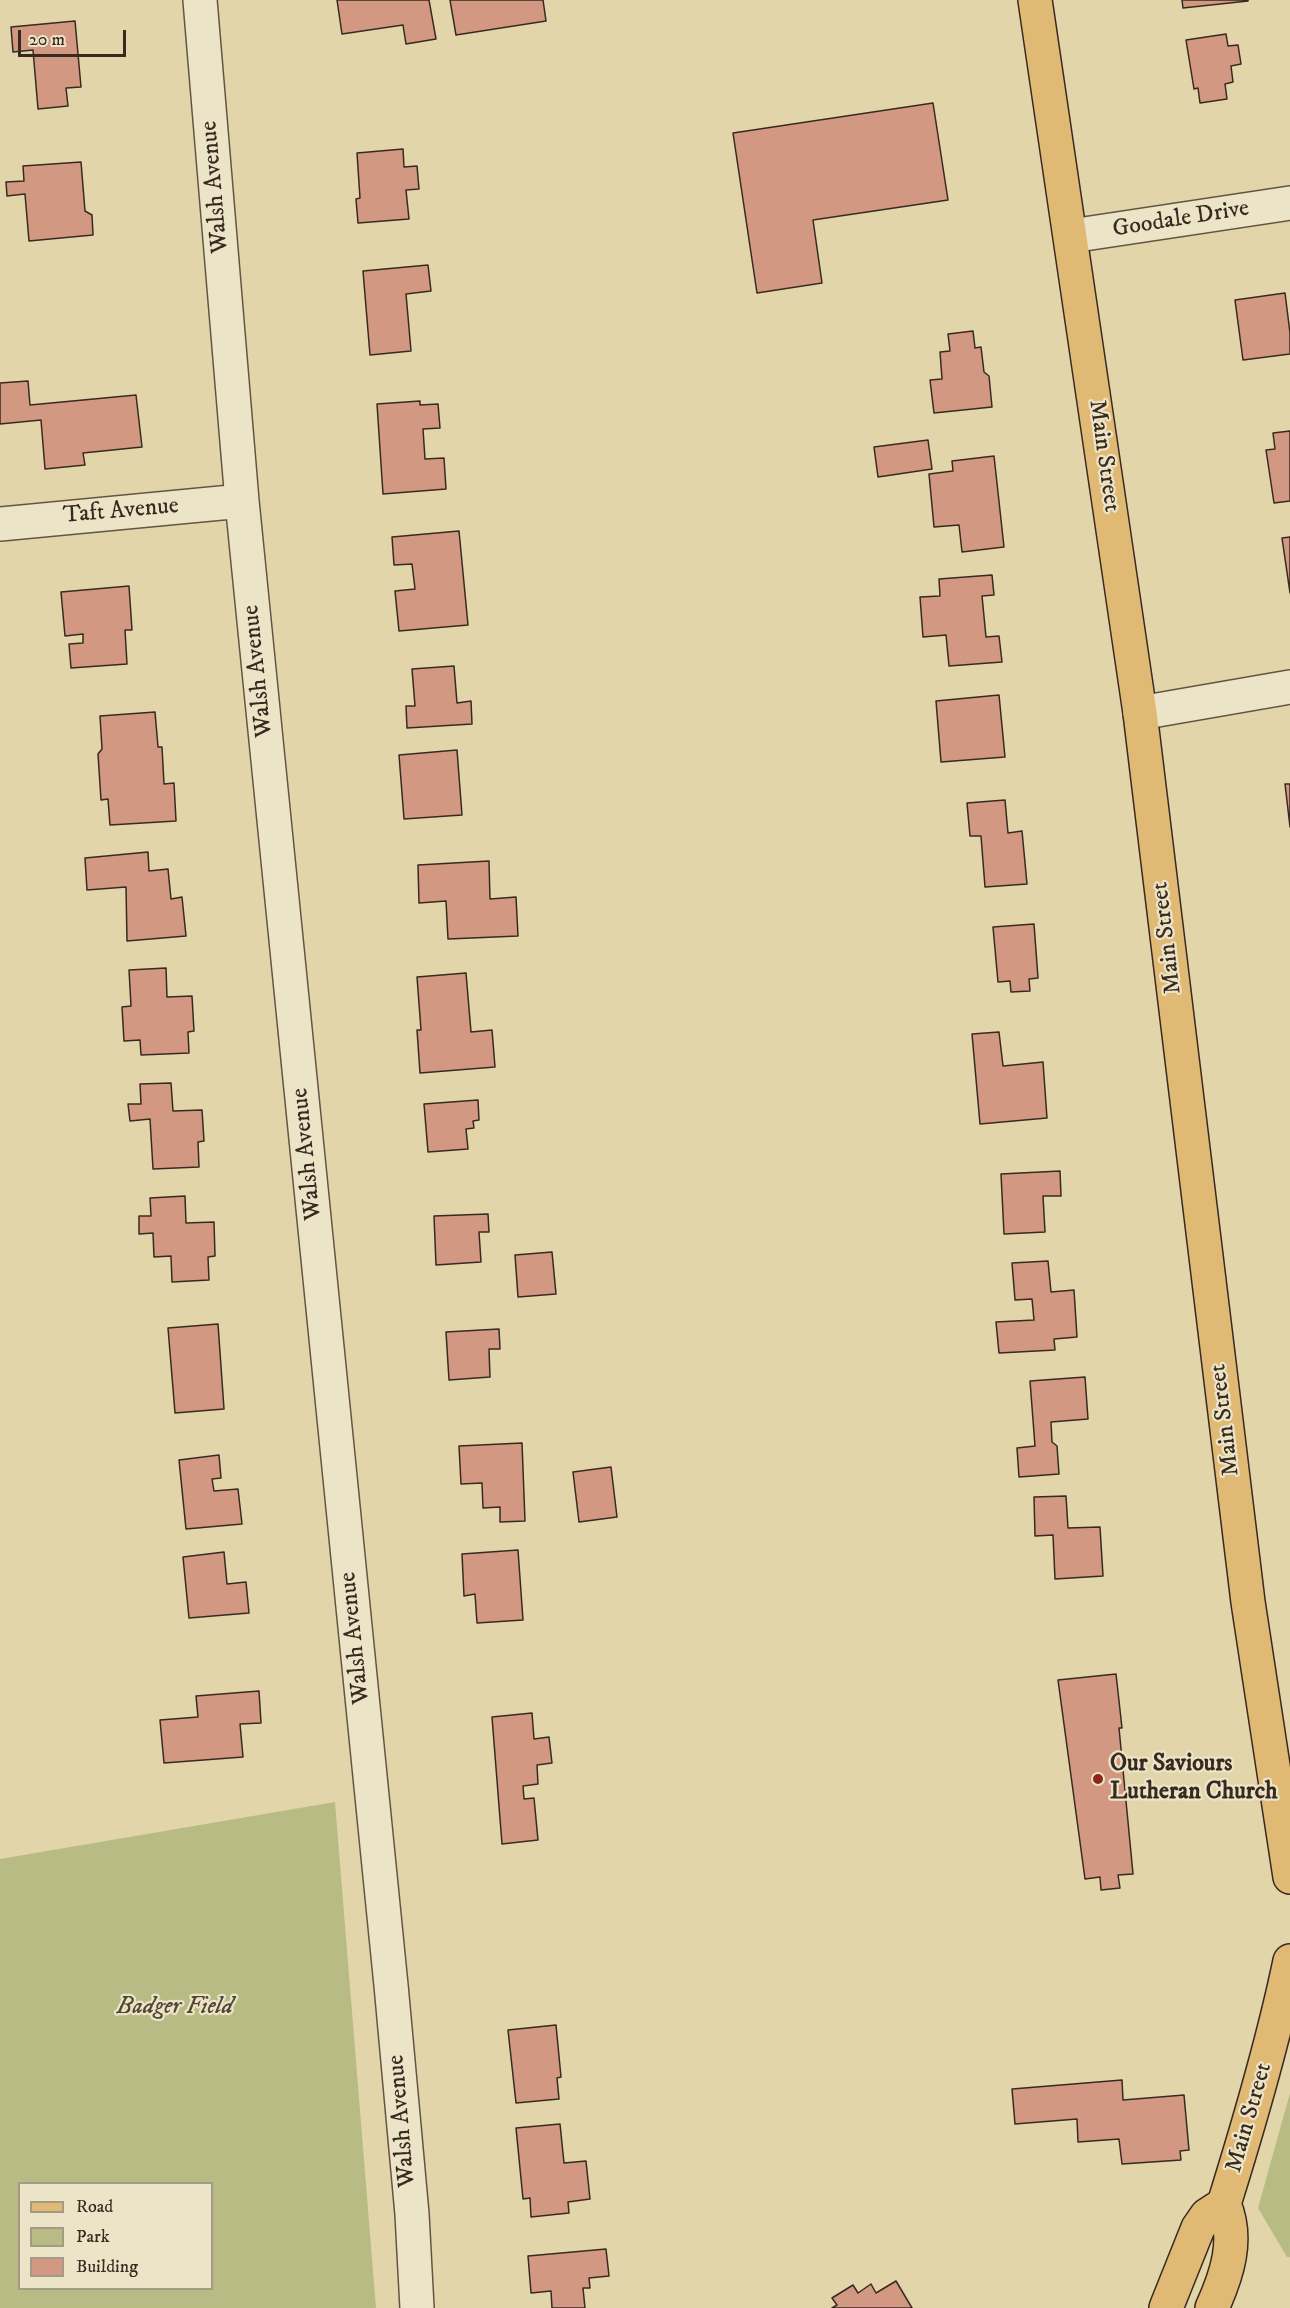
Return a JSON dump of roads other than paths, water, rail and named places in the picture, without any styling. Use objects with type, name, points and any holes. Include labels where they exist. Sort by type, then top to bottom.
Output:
[{"type":"main road","name":"Main Street","points":[[1035,0],[1140,713],[1248,1602],[1290,1877]]},
{"type":"main road","name":"Main Street","points":[[1224,2204],[1254,2109],[1290,1961]]},
{"type":"main road","points":[[1166,2308],[1198,2228],[1207,2215],[1224,2204],[1231,2219],[1233,2234],[1230,2255],[1212,2308]]},
{"type":"street","name":"Walsh Avenue","points":[[200,0],[242,501],[391,1985],[412,2214],[417,2308]]},
{"type":"street","name":"Goodale Drive","points":[[1071,236],[1290,203]]},
{"type":"street","name":"Taft Avenue","points":[[0,524],[242,501]]},
{"type":"street","points":[[1140,713],[1290,687]]},
{"type":"place","name":"Our Saviours Lutheran Church","points":[[1098,1779]]},
{"type":"park label","name":"Badger Field","points":[[175,2008]]}]
